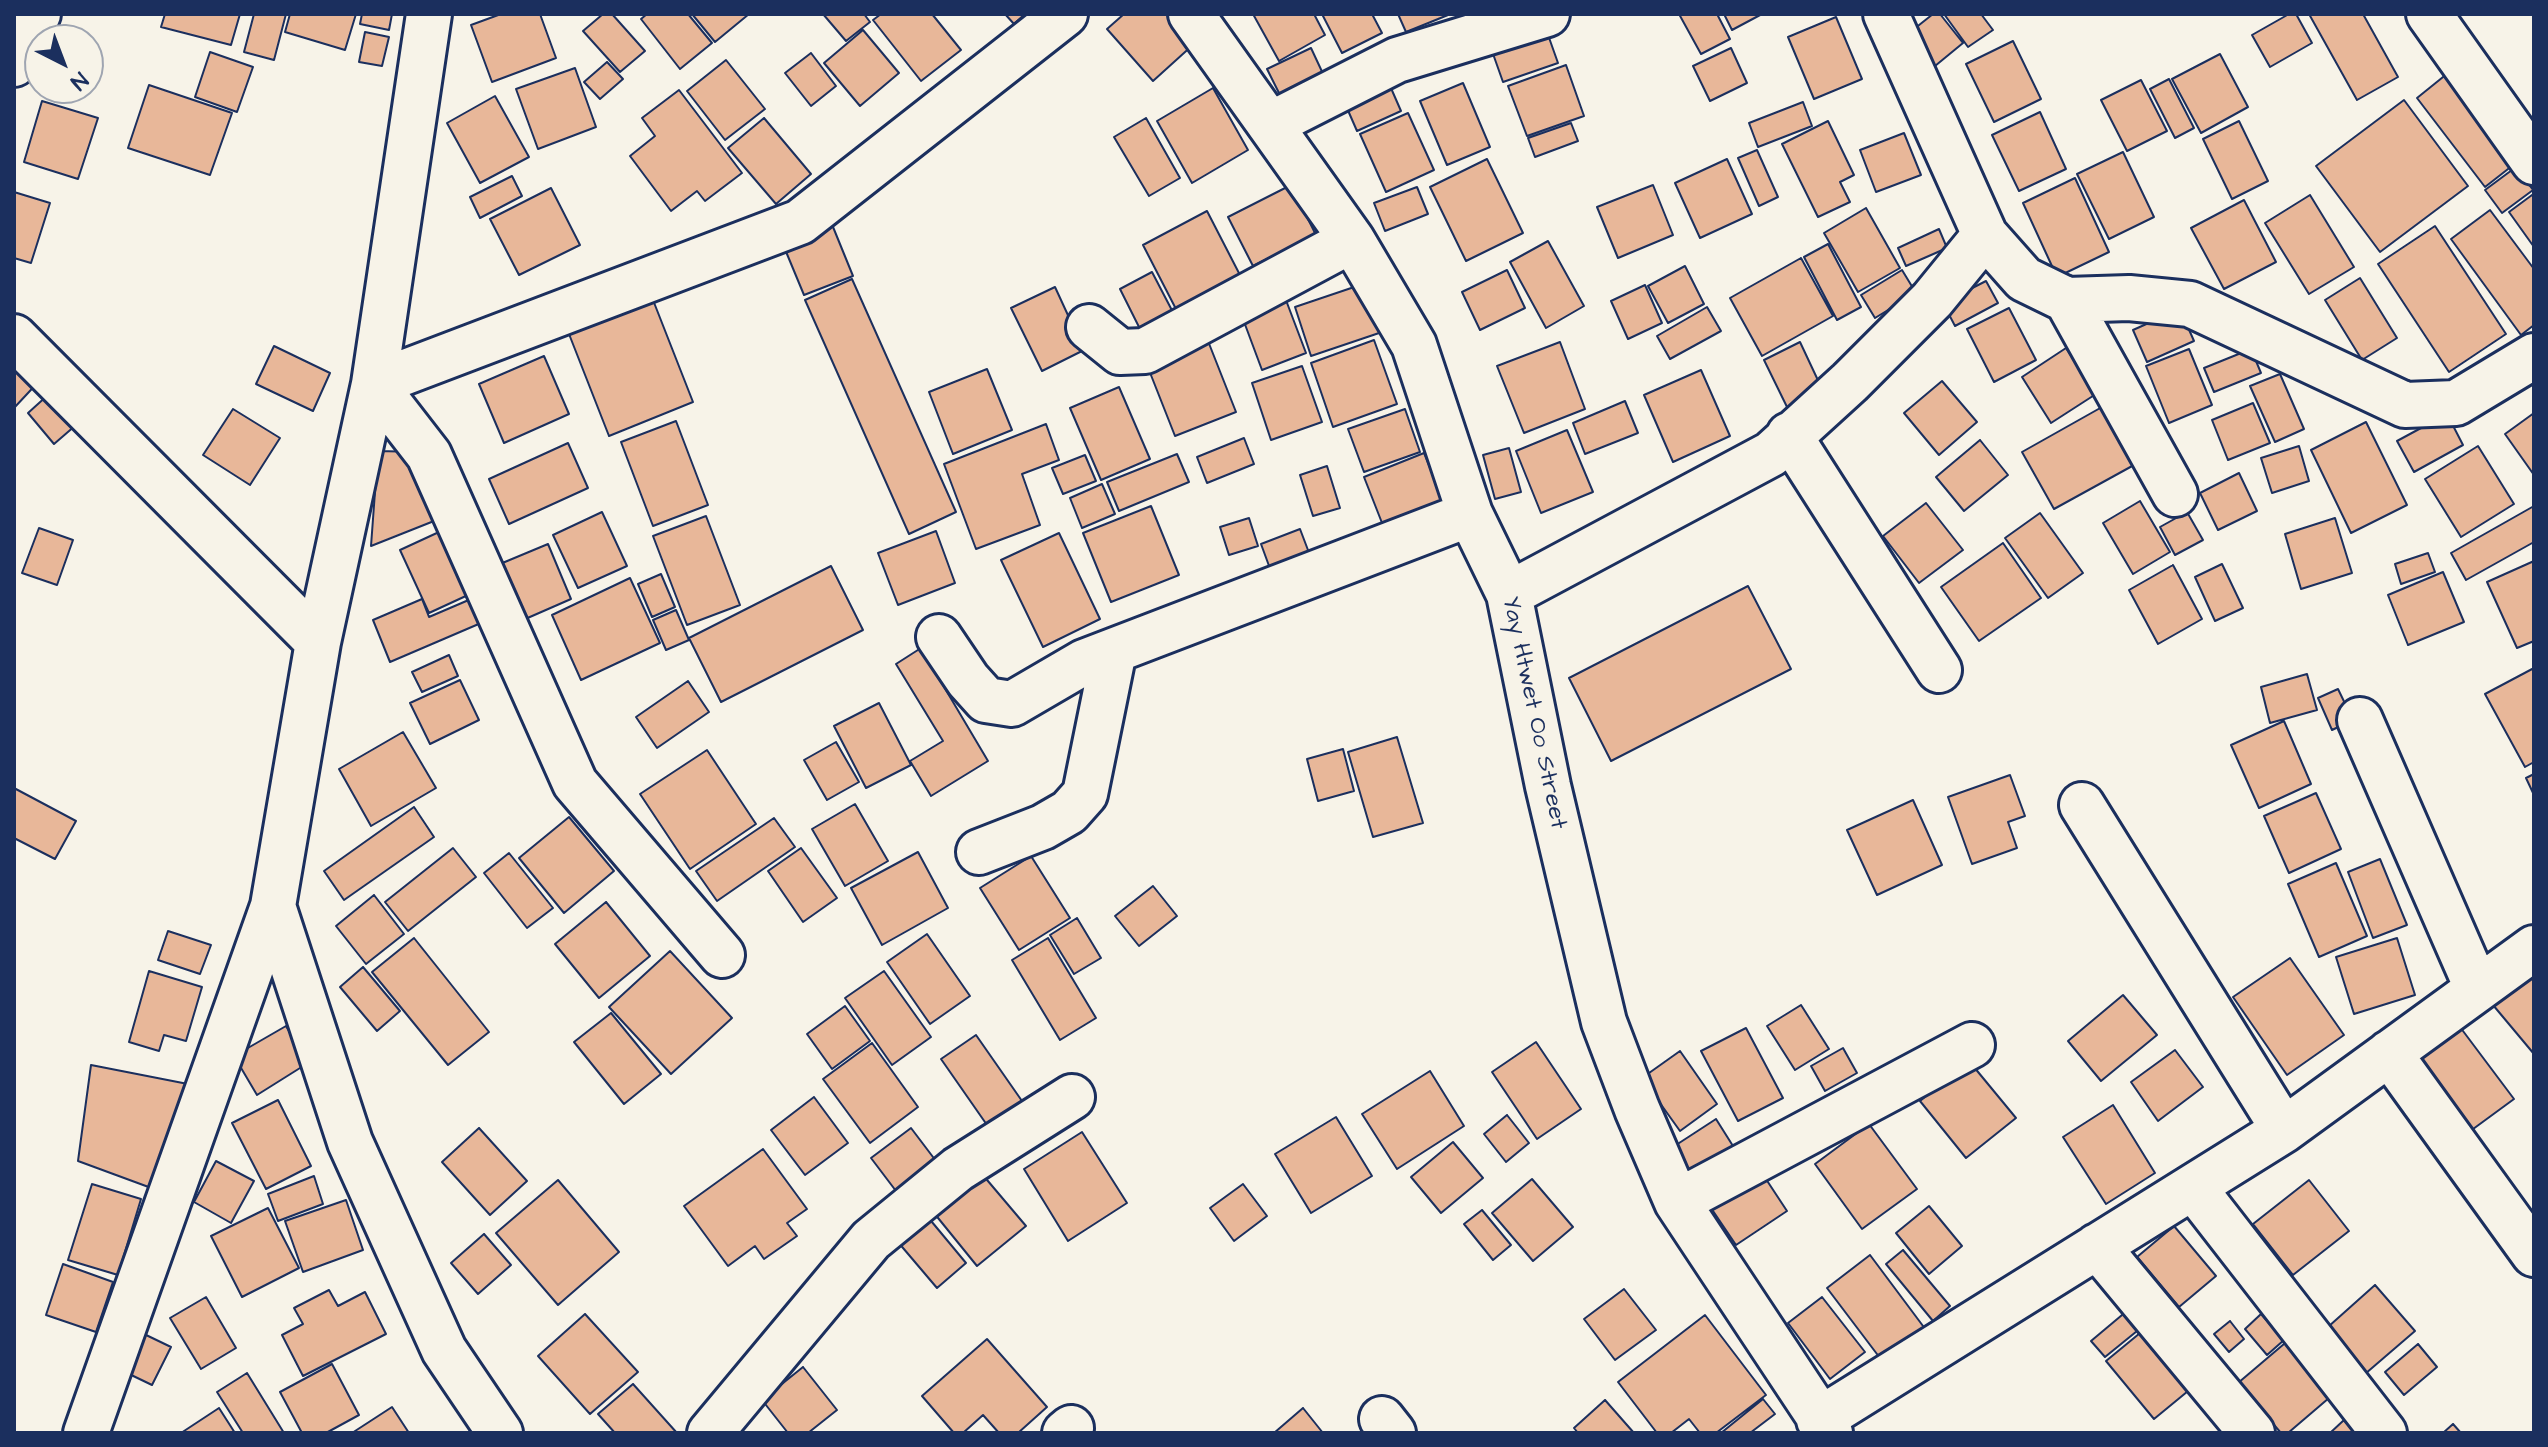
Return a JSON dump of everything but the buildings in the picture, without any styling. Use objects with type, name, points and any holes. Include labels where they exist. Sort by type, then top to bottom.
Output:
[{"type":"street","points":[[14,64],[38,14]]},
{"type":"street","points":[[86,1433],[273,906],[318,642],[374,384],[429,14]]},
{"type":"street","points":[[374,384],[800,222],[1065,14]]},
{"type":"street","name":"Yay Htwet Oo Street","points":[[1191,14],[1352,240],[1414,345],[1470,514],[1509,594],[1548,786],[1604,1022],[1677,1202],[1824,1426]]},
{"type":"street","points":[[1271,124],[1397,60],[1547,14]]},
{"type":"street","points":[[1886,14],[1985,235],[2024,279],[2067,300],[2129,298],[2190,304],[2405,405],[2456,403],[2534,356]]},
{"type":"street","points":[[2429,14],[2534,162]]},
{"type":"street","points":[[1509,594],[1771,454],[1850,382],[1932,300],[1985,235]]},
{"type":"street","points":[[1089,327],[1120,352],[1145,351],[1352,240]]},
{"type":"street","points":[[2067,300],[2175,494]]},
{"type":"street","points":[[14,337],[318,642]]},
{"type":"street","points":[[374,384],[429,455],[575,783],[722,955]]},
{"type":"street","points":[[1789,435],[1939,670]]},
{"type":"street","points":[[939,637],[968,680],[986,700],[1012,704],[1084,662],[1470,514]]},
{"type":"street","points":[[979,852],[1043,827],[1069,812],[1085,794],[1114,651]]},
{"type":"street","points":[[2360,720],[2477,988]]},
{"type":"street","points":[[2082,805],[2284,1130]]},
{"type":"street","points":[[273,906],[350,1142],[444,1350],[500,1433]]},
{"type":"street","points":[[1824,1426],[2097,1246],[2284,1130],[2534,948]]},
{"type":"street","points":[[1677,1202],[1972,1045]]},
{"type":"street","points":[[2389,1053],[2534,1254]]},
{"type":"street","points":[[710,1433],[871,1240],[958,1169],[1072,1097]]},
{"type":"street","points":[[2193,1187],[2384,1433]]},
{"type":"street","points":[[2097,1246],[2252,1433]]}]
